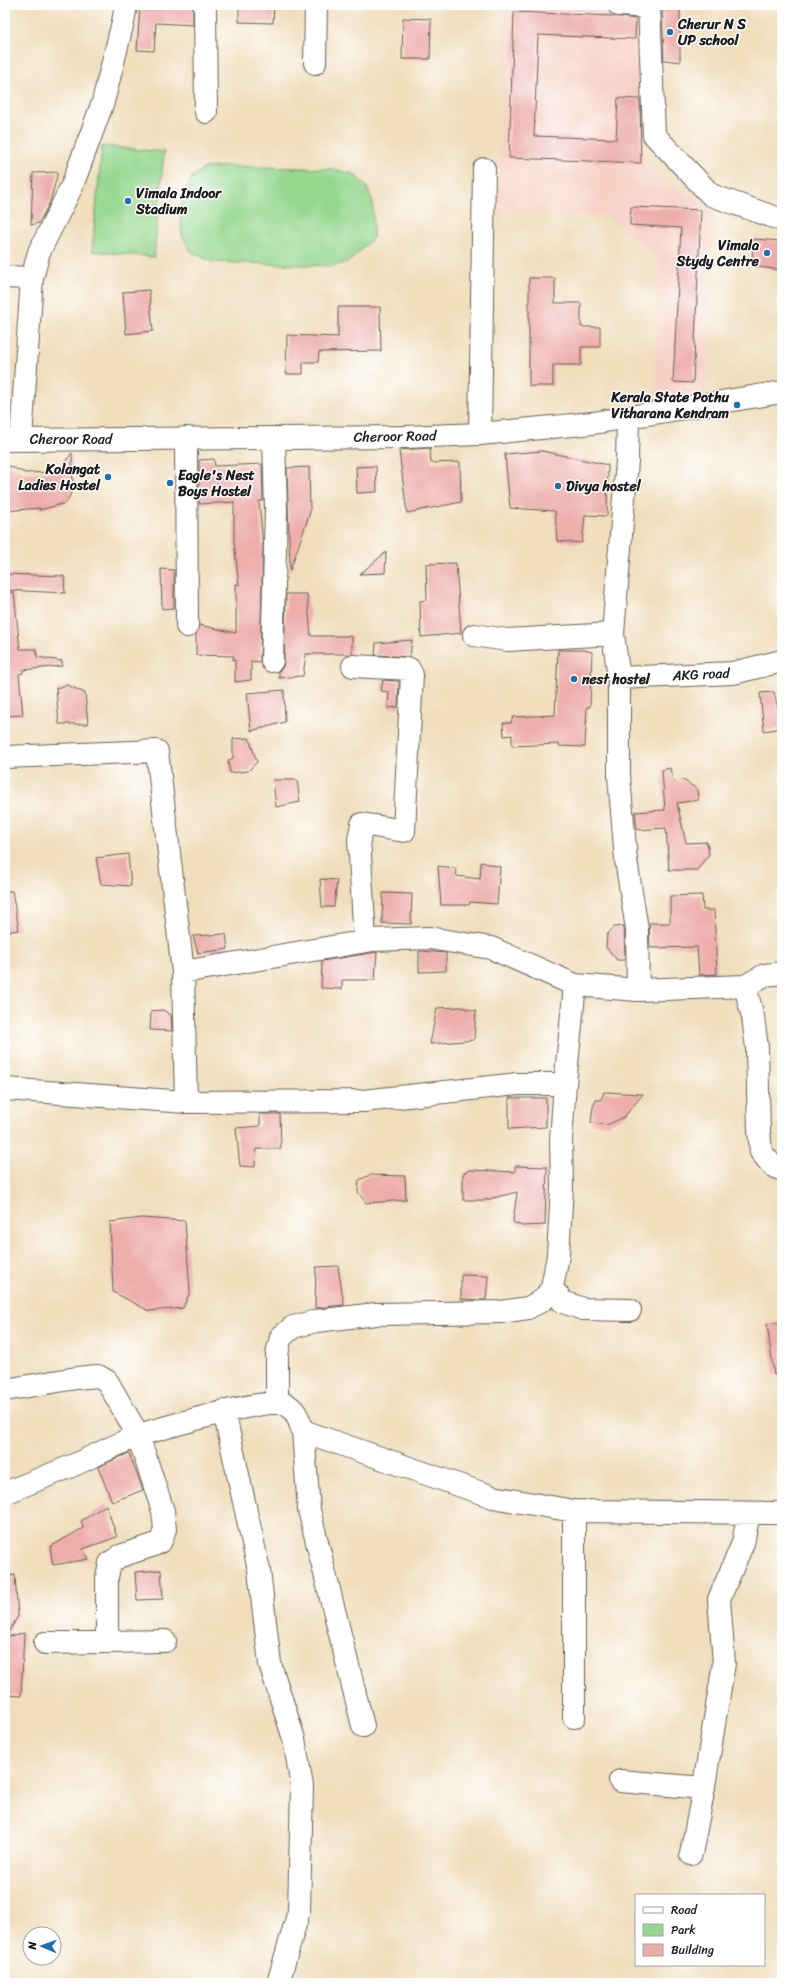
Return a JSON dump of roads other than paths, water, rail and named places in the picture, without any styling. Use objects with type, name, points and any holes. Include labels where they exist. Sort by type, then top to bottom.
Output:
[{"type":"street","points":[[13,440],[32,278],[39,252],[72,186],[103,102],[126,5]]},
{"type":"street","points":[[205,5],[206,112]]},
{"type":"street","points":[[315,63],[316,5]]},
{"type":"street","points":[[619,5],[649,6],[654,135],[711,195],[782,220]]},
{"type":"street","points":[[480,434],[484,169]]},
{"type":"street","points":[[5,277],[32,278]]},
{"type":"street","name":"Cheroor Road","points":[[13,440],[274,438],[480,434],[593,424],[782,392]]},
{"type":"street","points":[[628,418],[627,461],[613,634],[619,678],[620,776],[626,860],[637,929],[638,990]]},
{"type":"street","points":[[186,438],[187,626]]},
{"type":"street","points":[[272,661],[276,509],[274,438]]},
{"type":"street","points":[[474,635],[507,640],[613,634]]},
{"type":"street","name":"AKG road","points":[[619,678],[733,672],[782,661]]},
{"type":"street","points":[[353,666],[409,670],[412,675],[404,831],[362,824],[359,839],[365,941]]},
{"type":"street","points":[[5,757],[157,752],[183,972],[186,1102]]},
{"type":"street","points":[[183,972],[365,941],[429,938],[491,948],[575,985],[638,990],[745,986],[765,975],[782,973]]},
{"type":"street","points":[[277,1403],[277,1354],[281,1337],[293,1328],[316,1321],[376,1314],[500,1312],[528,1308],[542,1300],[552,1288],[558,1248],[562,1188],[561,1140],[575,985]]},
{"type":"street","points":[[745,986],[753,1017],[757,1048],[761,1152],[772,1166],[782,1170]]},
{"type":"street","points":[[5,1089],[186,1102],[363,1101],[517,1084],[565,1084]]},
{"type":"street","points":[[552,1288],[563,1302],[582,1309],[630,1310]]},
{"type":"street","points":[[5,1390],[76,1378],[98,1376],[107,1381],[138,1436],[163,1511],[165,1529],[161,1541],[154,1545],[120,1556],[110,1563],[106,1577],[107,1642]]},
{"type":"street","points":[[10,1492],[74,1466],[138,1436],[224,1411],[277,1403],[286,1404],[294,1410],[303,1431],[309,1510],[363,1726]]},
{"type":"street","points":[[224,1411],[259,1570],[270,1664],[294,1739],[302,1786],[299,1911],[278,1983]]},
{"type":"street","points":[[303,1431],[493,1497],[574,1511],[782,1513]]},
{"type":"street","points":[[574,1511],[574,1717]]},
{"type":"street","points":[[690,1854],[704,1788],[724,1663],[719,1598],[743,1543],[749,1513]]},
{"type":"street","points":[[45,1643],[165,1641]]},
{"type":"street","points":[[620,1782],[704,1788]]},
{"type":"place","name":"Cherur N S UP school","points":[[670,32]]},
{"type":"place","name":"Vimala Indoor Stadium","points":[[128,201]]},
{"type":"place","name":"Vimala Stydy Centre","points":[[767,253]]},
{"type":"place","name":"Kerala State Pothu Vitharana Kendram","points":[[737,405]]},
{"type":"place","name":"Kolangat Ladies Hostel","points":[[108,477]]},
{"type":"place","name":"Eagle's Nest Boys Hostel","points":[[170,483]]},
{"type":"place","name":"Divya hostel","points":[[558,486]]},
{"type":"place","name":"nest hostel","points":[[574,679]]}]
